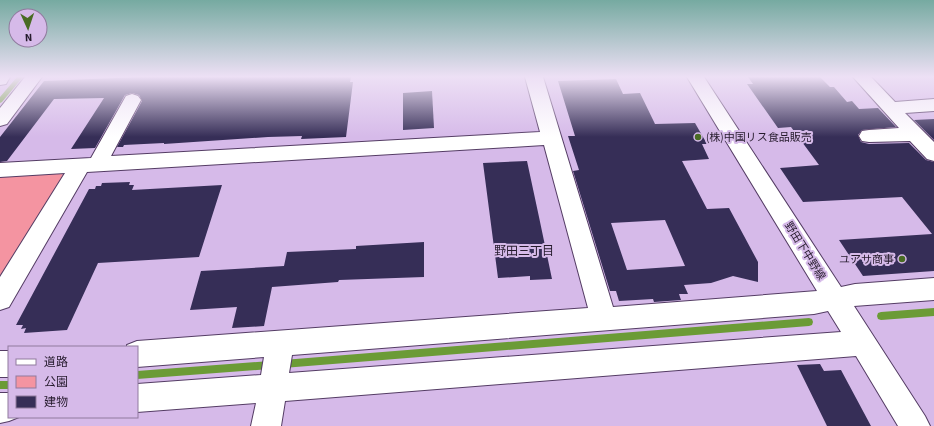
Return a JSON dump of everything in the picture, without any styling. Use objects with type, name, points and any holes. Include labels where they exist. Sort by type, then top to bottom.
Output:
[{"type":"street","points":[[0,120],[18,97]]},
{"type":"street","points":[[540,97],[604,319]]},
{"type":"street","name":"野田下中野線","points":[[708,97],[915,426]]},
{"type":"street","points":[[880,97],[934,154]]},
{"type":"street","points":[[0,299],[132,100]]},
{"type":"street","points":[[890,108],[934,105]]},
{"type":"street","points":[[869,136],[915,134]]},
{"type":"street","points":[[0,170],[551,138]]},
{"type":"street","points":[[138,398],[276,365],[604,319],[806,303],[855,295],[934,289]]},
{"type":"street","points":[[138,354],[276,365],[862,343]]},
{"type":"street","points":[[266,426],[276,365]]},
{"type":"green space","points":[[61,173],[66,178],[0,285],[0,177]]},
{"type":"building","points":[[32,97],[124,97],[95,148],[71,149],[104,98],[54,99],[7,161],[0,162],[0,137]]},
{"type":"building","points":[[140,97],[351,97],[346,137],[301,139],[302,136],[268,137],[164,144],[124,145],[123,147],[117,147],[142,101]]},
{"type":"building","points":[[403,97],[432,97],[434,128],[403,130]]},
{"type":"building","points":[[563,97],[642,97],[655,124],[695,123],[707,144],[702,144],[709,159],[682,161],[707,209],[729,208],[758,262],[758,282],[733,276],[711,283],[684,285],[688,294],[679,294],[681,300],[654,302],[653,299],[619,301],[616,291],[610,291],[573,171],[579,170],[568,136],[575,136]],"holes":[[[665,220],[685,266],[627,270],[611,223]]]},
{"type":"building","points":[[756,97],[843,97],[847,102],[852,101],[859,109],[878,108],[896,127],[862,130],[858,135],[861,142],[869,144],[909,143],[926,160],[934,162],[934,271],[863,276],[839,240],[932,234],[902,197],[803,202],[780,168],[819,165],[791,127],[778,128]]},
{"type":"building","points":[[934,119],[934,140],[914,120]]},
{"type":"building","points":[[527,161],[552,279],[530,280],[530,276],[498,278],[483,163]]},
{"type":"building","points":[[130,182],[129,185],[134,185],[132,190],[222,185],[199,257],[98,263],[67,330],[24,333],[26,328],[21,329],[23,325],[16,325],[89,189],[95,189],[96,186],[101,186],[102,183]]},
{"type":"building","points":[[424,242],[424,277],[339,280],[338,282],[272,287],[264,326],[232,328],[237,307],[190,310],[201,271],[284,266],[287,252],[356,249],[356,246]]},
{"type":"building","points":[[820,364],[824,371],[841,370],[871,426],[827,426],[797,365]]},
{"type":"waterway","points":[[0,101],[3,97]]},
{"type":"waterway","points":[[881,316],[934,312]]},
{"type":"waterway","points":[[283,364],[809,322]]},
{"type":"waterway","points":[[138,375],[270,365]]},
{"type":"waterway","points":[[0,385],[8,385]]},
{"type":"place","name":"(株)中国リス食品販売","points":[[698,137]]},
{"type":"place","name":"ユアサ商事","points":[[902,259]]},
{"type":"district","name":"野田三丁目","points":[[524,251]]}]
